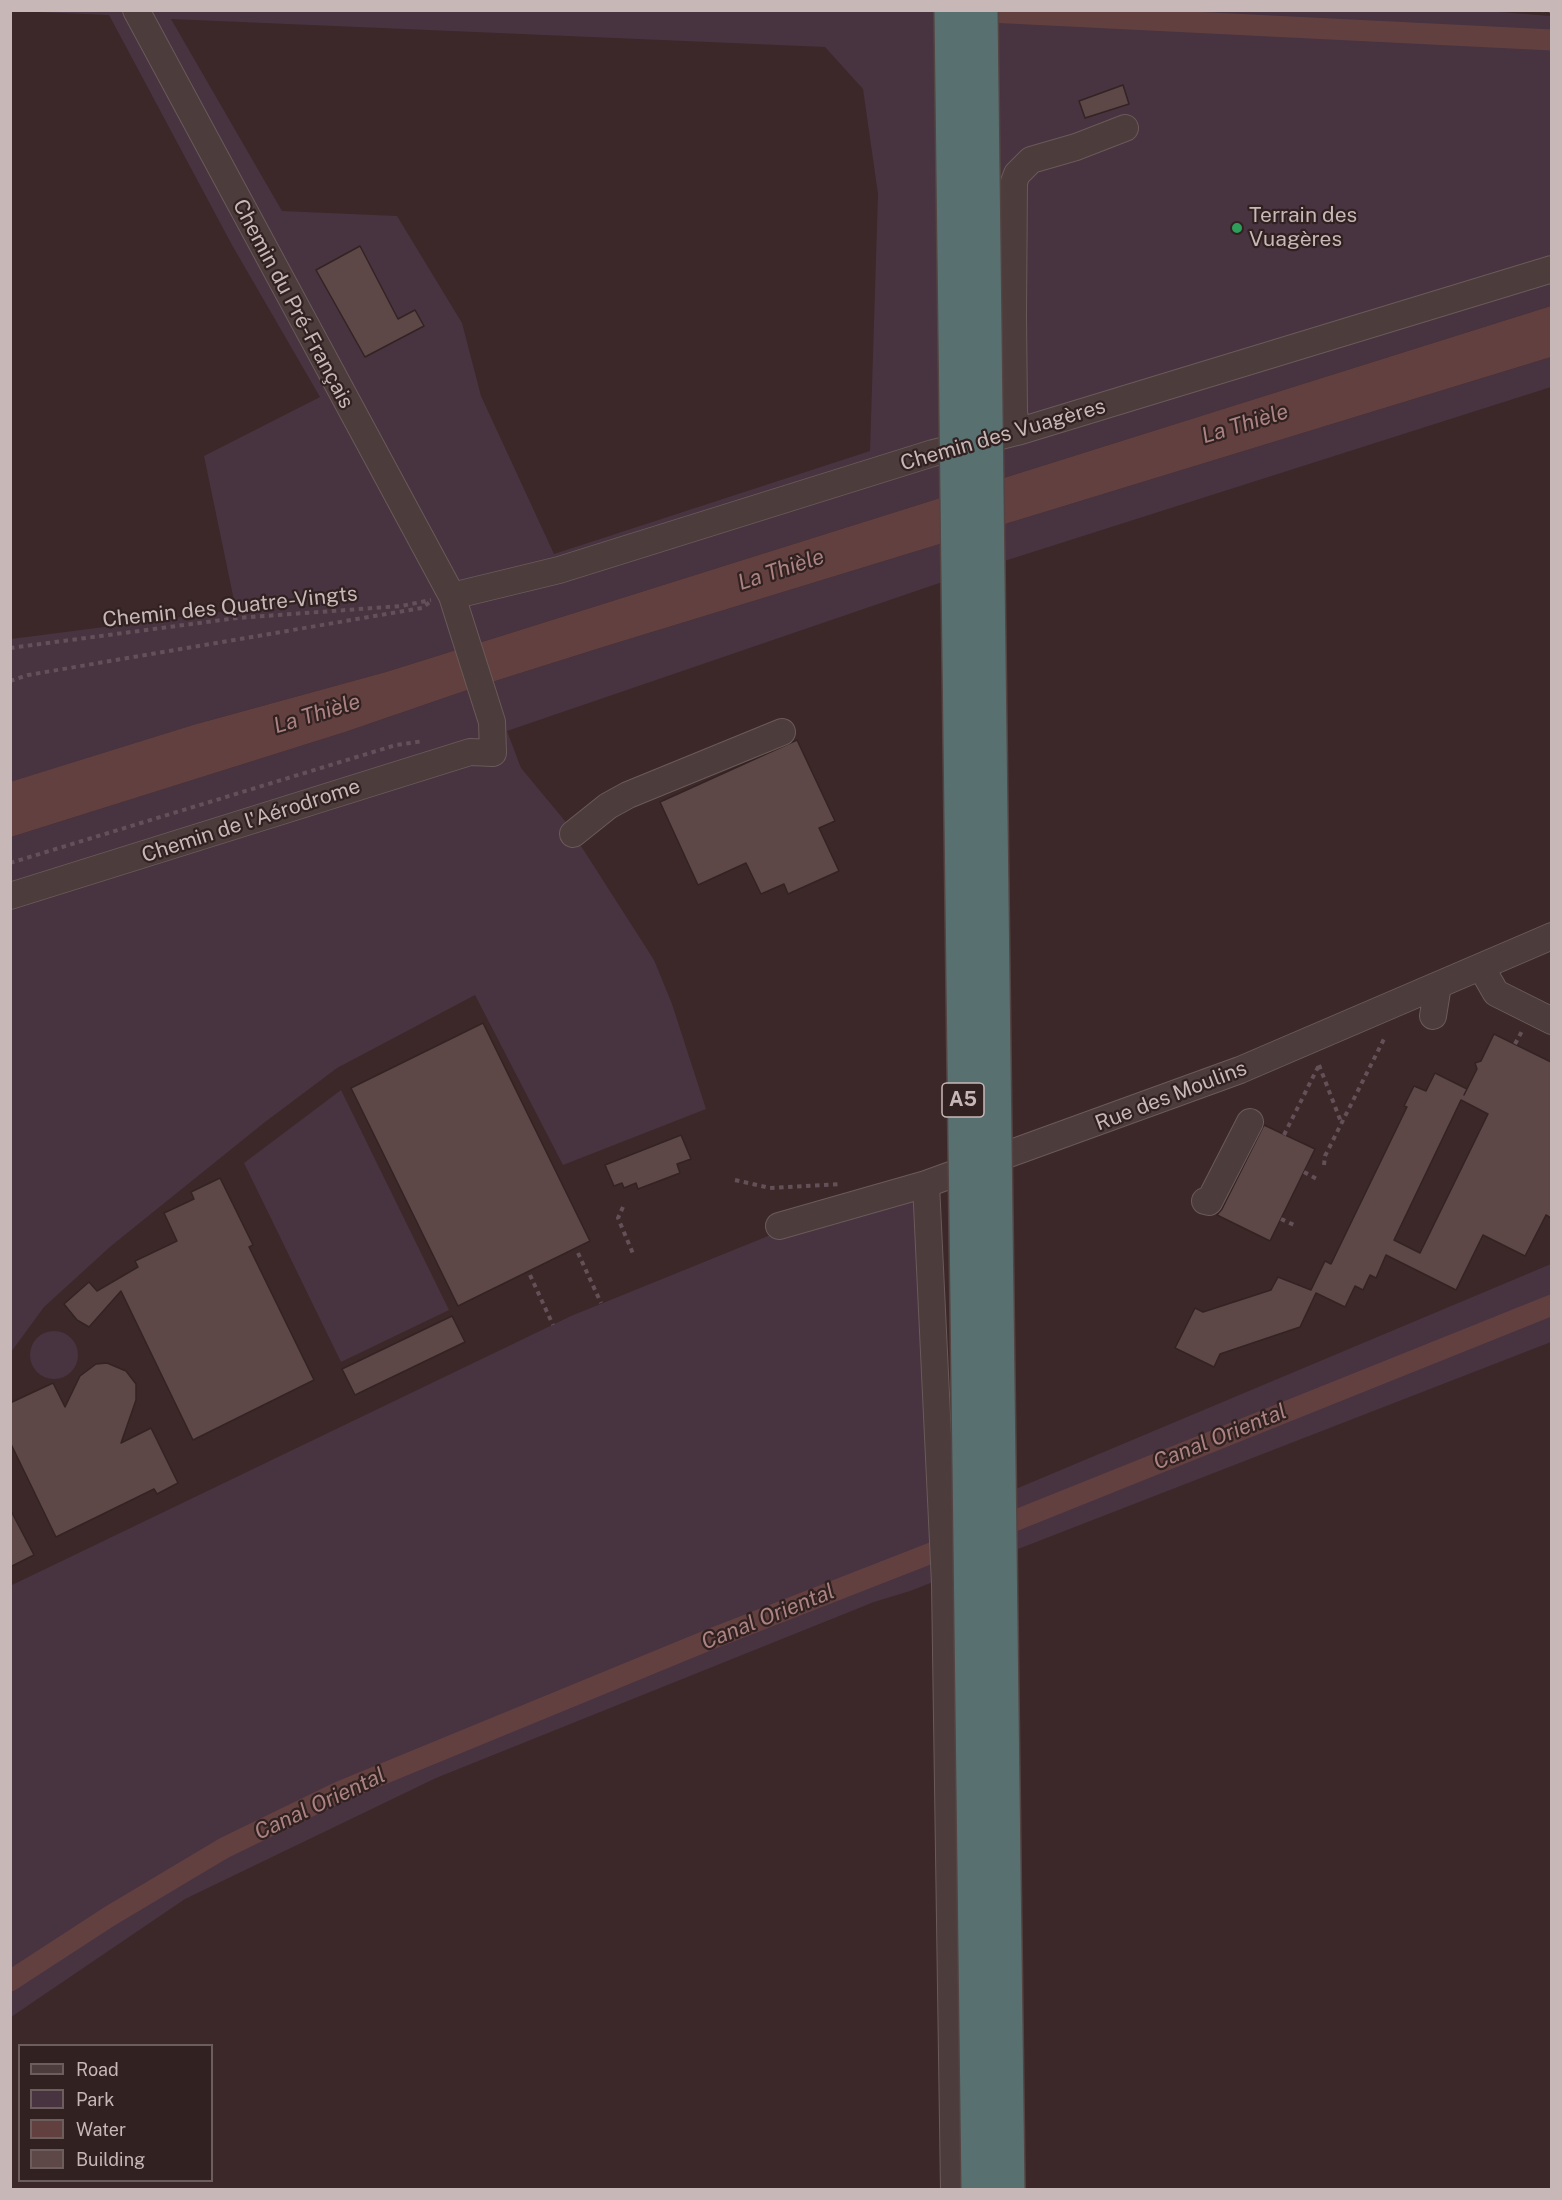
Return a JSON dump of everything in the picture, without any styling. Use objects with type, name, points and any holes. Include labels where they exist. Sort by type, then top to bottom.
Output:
[{"type":"highway","name":"A5","points":[[951,10],[978,2190]]},
{"type":"highway","name":"A5","points":[[981,10],[1008,2190]]},
{"type":"street","name":"Chemin du Pré-Français","points":[[135,10],[448,602],[492,722],[493,753]]},
{"type":"street","points":[[1017,432],[1014,412],[1013,358],[1014,182],[1017,174],[1031,160],[1076,147],[1125,128]]},
{"type":"street","name":"Chemin des Vuagères","points":[[448,602],[559,570],[933,453],[1017,432],[1551,269]]},
{"type":"street","points":[[573,834],[608,806],[628,795],[783,732]]},
{"type":"street","name":"Chemin de l'Aérodrome","points":[[10,896],[470,752],[493,753]]},
{"type":"street","name":"Rue des Moulins","points":[[779,1226],[926,1184],[1240,1070],[1551,936]]},
{"type":"street","points":[[1481,968],[1496,993],[1551,1021]]},
{"type":"street","points":[[1433,1016],[1438,985]]},
{"type":"street","points":[[1205,1201],[1209,1202],[1250,1122]]},
{"type":"street","points":[[926,1184],[945,1584],[954,2190]]},
{"type":"path","points":[[1540,10],[1551,11]]},
{"type":"path","name":"Chemin des Quatre-Vingts","points":[[10,648],[237,618],[448,602]]},
{"type":"path","points":[[10,681],[28,675],[448,602]]},
{"type":"path","points":[[10,863],[396,745],[428,740]]},
{"type":"path","points":[[1515,1044],[1521,1033]]},
{"type":"path","points":[[1324,1165],[1342,1123],[1385,1037]]},
{"type":"path","points":[[1284,1135],[1319,1065],[1342,1123]]},
{"type":"path","points":[[1304,1172],[1317,1179]]},
{"type":"path","points":[[735,1180],[770,1188],[825,1184],[846,1185]]},
{"type":"path","points":[[623,1207],[618,1218],[634,1256]]},
{"type":"path","points":[[1281,1219],[1294,1225]]},
{"type":"path","points":[[578,1253],[601,1303]]},
{"type":"path","points":[[530,1275],[553,1325]]},
{"type":"green space","points":[[1474,10],[1551,16],[1551,306],[386,672],[193,725],[11,782],[11,639],[236,610],[204,456],[320,397],[232,245],[109,15],[13,11]],"holes":[[[171,19],[825,47],[863,89],[878,194],[870,451],[554,554],[481,396],[462,323],[397,216],[282,211]]]},
{"type":"green space","points":[[1551,357],[1551,387],[995,564],[507,731],[521,768],[565,821],[654,960],[672,1004],[706,1109],[563,1165],[475,995],[337,1068],[265,1122],[111,1246],[44,1307],[11,1352],[11,837],[345,732],[603,647]]},
{"type":"green space","points":[[341,1090],[449,1310],[341,1362],[244,1163]]},
{"type":"green space","points":[[926,1184],[942,1516],[1018,1488],[1551,1264],[1551,1342],[910,1591],[874,1602],[436,1778],[185,1899],[11,2017],[10,1583],[12,1585],[571,1316],[773,1234]]},
{"type":"green space","points":[[49,1331],[59,1331],[71,1338],[78,1350],[78,1360],[71,1372],[59,1379],[49,1379],[34,1368],[30,1360],[30,1350],[41,1335]]},
{"type":"water","name":"La Thièle","points":[[1551,306],[1551,357],[603,647],[345,732],[11,837],[10,782],[193,725],[386,672]]},
{"type":"building","points":[[1123,85],[1129,104],[1085,118],[1079,101]]},
{"type":"building","points":[[360,246],[398,319],[415,310],[424,326],[365,357],[316,270]]},
{"type":"building","points":[[797,740],[835,821],[819,828],[839,871],[788,894],[784,884],[761,894],[746,863],[698,885],[660,802]]},
{"type":"building","points":[[483,1023],[590,1241],[458,1306],[351,1088]]},
{"type":"building","points":[[1494,1034],[1551,1062],[1551,1218],[1546,1215],[1525,1256],[1483,1235],[1456,1290],[1386,1255],[1376,1278],[1370,1275],[1363,1290],[1355,1286],[1345,1307],[1316,1293],[1300,1327],[1220,1354],[1214,1367],[1175,1348],[1195,1308],[1203,1312],[1271,1290],[1278,1277],[1311,1290],[1325,1261],[1331,1264],[1407,1107],[1404,1106],[1414,1086],[1426,1091],[1435,1073],[1467,1089],[1477,1069],[1475,1063],[1481,1061]],"holes":[[[1461,1100],[1488,1114],[1420,1253],[1394,1240]]]},
{"type":"building","points":[[1264,1125],[1315,1149],[1270,1241],[1217,1215]]},
{"type":"building","points":[[681,1135],[691,1159],[677,1164],[680,1173],[638,1189],[636,1183],[624,1188],[622,1183],[614,1186],[605,1165]]},
{"type":"building","points":[[220,1178],[253,1245],[249,1247],[314,1380],[193,1440],[121,1291],[89,1327],[77,1320],[64,1304],[89,1282],[97,1291],[138,1267],[135,1261],[177,1241],[164,1213],[194,1199],[191,1192]]},
{"type":"building","points":[[452,1316],[465,1342],[355,1395],[342,1369]]},
{"type":"building","points":[[107,1363],[126,1371],[136,1384],[136,1400],[121,1443],[151,1428],[178,1483],[157,1494],[154,1489],[56,1537],[10,1442],[10,1403],[53,1383],[65,1407],[80,1376],[96,1364]]},
{"type":"building","points":[[10,1509],[34,1555],[10,1567]]},
{"type":"waterway","points":[[969,11],[1552,40]]},
{"type":"waterway","name":"Canal Oriental","points":[[989,1531],[1552,1305]]},
{"type":"waterway","name":"Canal Oriental","points":[[10,1981],[110,1916],[224,1848],[339,1792],[706,1641],[957,1543]]},
{"type":"place","name":"Terrain des Vuagères","points":[[1237,228]]}]
